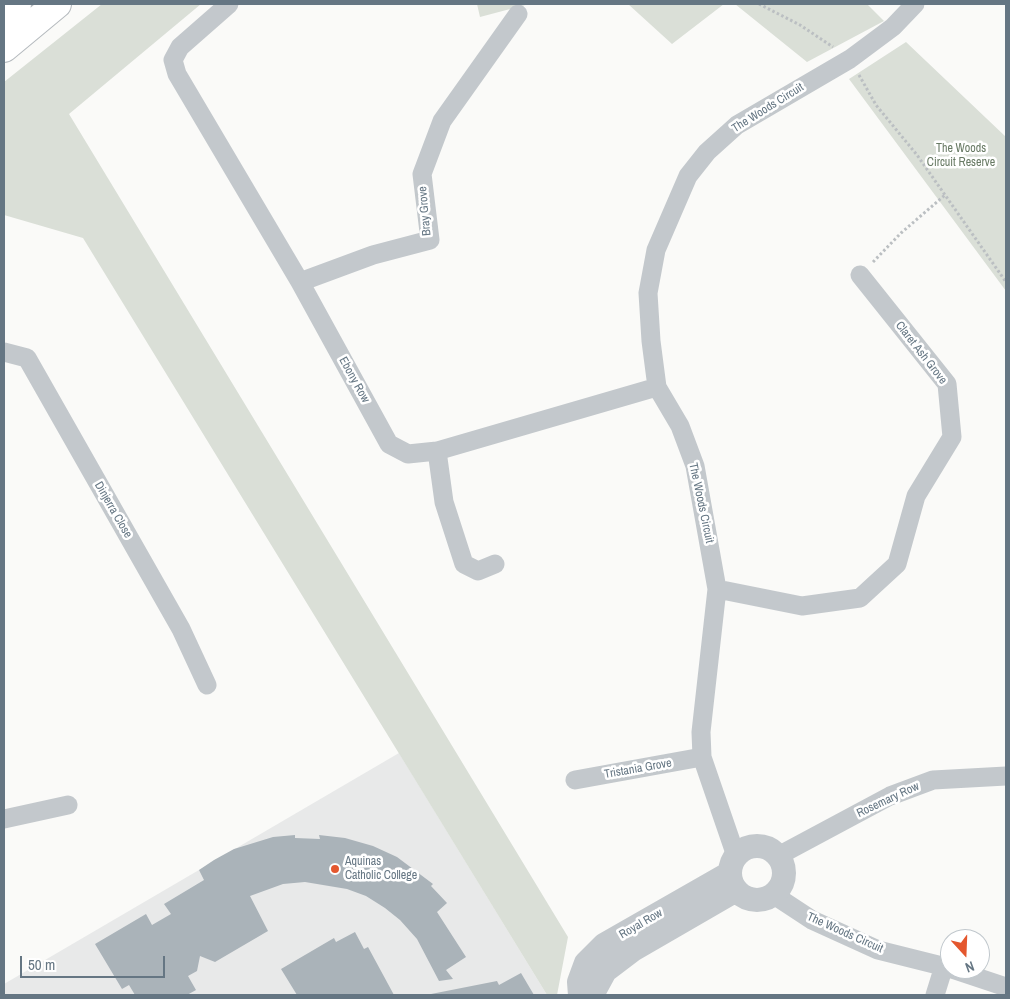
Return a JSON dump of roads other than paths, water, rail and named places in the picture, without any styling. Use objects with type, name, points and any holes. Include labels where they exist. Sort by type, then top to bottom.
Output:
[{"type":"main road","points":[[4,8],[16,4]]},
{"type":"main road","points":[[4,15],[16,4]]},
{"type":"main road","points":[[4,48],[57,4]]},
{"type":"street","name":"Ebony Row","points":[[229,4],[180,47],[173,60],[177,74],[300,282],[389,444],[408,454],[437,451],[657,387]]},
{"type":"street","name":"The Woods Circuit","points":[[734,873],[702,758],[701,732],[717,589],[695,466],[680,426],[657,387],[651,341],[648,293],[656,250],[688,176],[708,152],[738,125],[850,59],[893,27],[915,4]]},
{"type":"street","name":"Bray Grove","points":[[300,282],[373,255],[430,240],[422,174],[442,120],[518,14]]},
{"type":"street","name":"Claret Ash Grove","points":[[717,589],[802,606],[860,598],[897,564],[916,496],[952,437],[948,384],[860,275]]},
{"type":"street","name":"Dinjerra Close","points":[[4,352],[26,358],[180,629],[207,685]]},
{"type":"street","points":[[437,451],[444,502],[464,564],[478,571],[495,564]]},
{"type":"street","name":"Tristania Grove","points":[[575,780],[702,758]]},
{"type":"street","name":"Rosemary Row","points":[[778,856],[890,796],[933,780],[1006,776]]},
{"type":"street","points":[[4,819],[68,805]]},
{"type":"street","points":[[754,846],[767,848],[778,856],[782,862],[784,876],[779,890],[758,900],[742,896],[734,873],[754,846]]},
{"type":"street","name":"Royal Row","points":[[580,995],[579,982],[586,963],[604,945],[734,873]]},
{"type":"street","name":"Royal Row","points":[[592,995],[605,971],[734,873]]},
{"type":"street","name":"The Woods Circuit","points":[[774,894],[812,920],[878,950],[940,966]]},
{"type":"street","points":[[935,995],[943,979]]},
{"type":"street","name":"The Woods Circuit","points":[[982,979],[1006,987]]},
{"type":"place","name":"Aquinas Catholic College","points":[[335,869]]},
{"type":"park label","name":"The Woods Circuit Reserve","points":[[961,156]]}]
